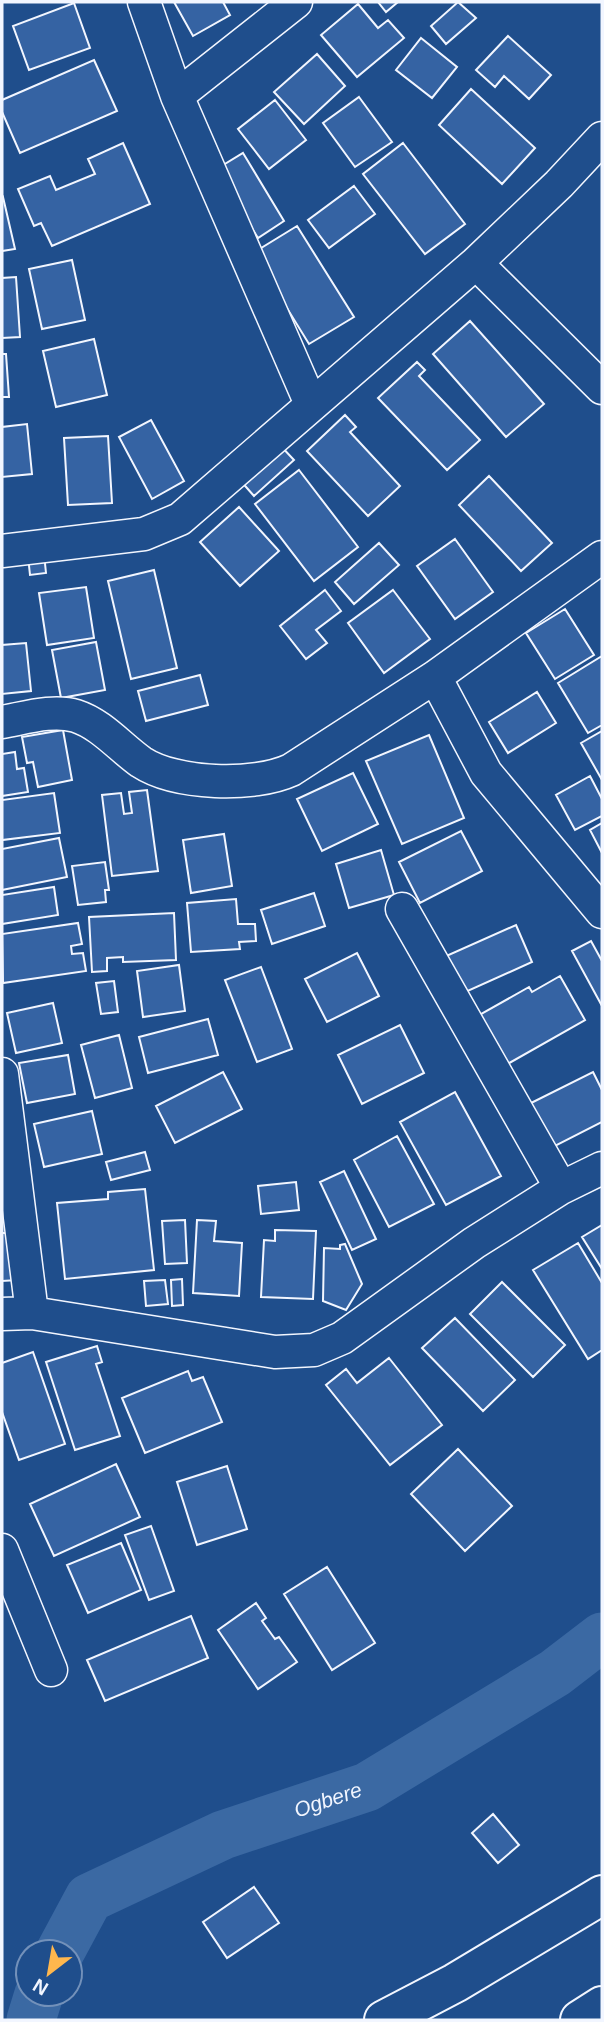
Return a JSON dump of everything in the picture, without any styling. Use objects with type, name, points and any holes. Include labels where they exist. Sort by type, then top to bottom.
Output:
[{"type":"highway","points":[[384,2020],[455,1983],[602,1895]]},
{"type":"highway","points":[[580,2020],[602,2006]]},
{"type":"street","points":[[144,2],[177,96],[311,404]]},
{"type":"street","points":[[177,96],[296,2]]},
{"type":"street","points":[[2,551],[144,534],[180,519],[476,263],[559,184],[602,138]]},
{"type":"street","points":[[476,263],[602,388]]},
{"type":"street","points":[[2,722],[64,713],[96,726],[142,762],[163,773],[182,778],[275,778],[291,771],[435,677],[602,557]]},
{"type":"street","points":[[435,677],[486,773],[602,912]]},
{"type":"street","points":[[402,909],[561,1188]]},
{"type":"street","points":[[2,1074],[17,1314],[275,1352],[314,1350],[342,1338],[474,1243],[561,1188],[602,1168]]},
{"type":"street","points":[[2,1550],[51,1671]]},
{"type":"building","points":[[174,2],[223,2],[230,15],[193,36]]},
{"type":"building","points":[[378,2],[398,2],[386,12]]},
{"type":"building","points":[[458,2],[476,18],[446,44],[431,26]]},
{"type":"building","points":[[74,3],[90,48],[29,70],[13,26]]},
{"type":"building","points":[[358,4],[378,28],[388,20],[404,38],[357,77],[321,35]]},
{"type":"building","points":[[508,36],[551,75],[529,99],[504,76],[495,87],[476,70]]},
{"type":"building","points":[[421,38],[457,67],[432,98],[396,70]]},
{"type":"building","points":[[317,54],[345,86],[304,124],[274,92]]},
{"type":"building","points":[[94,60],[117,111],[20,153],[2,112],[2,100]]},
{"type":"building","points":[[471,89],[535,148],[502,184],[439,125]]},
{"type":"building","points":[[359,97],[392,142],[355,167],[323,123]]},
{"type":"building","points":[[275,100],[306,140],[269,169],[238,129]]},
{"type":"building","points":[[123,143],[150,204],[52,246],[41,223],[34,226],[18,189],[50,176],[56,190],[95,174],[88,159]]},
{"type":"building","points":[[403,143],[465,224],[425,254],[363,174]]},
{"type":"building","points":[[243,153],[284,221],[258,238],[215,170]]},
{"type":"building","points":[[354,186],[375,214],[329,248],[308,220]]},
{"type":"building","points":[[2,198],[15,249],[2,251]]},
{"type":"building","points":[[297,226],[354,317],[309,344],[253,253]]},
{"type":"building","points":[[72,260],[85,320],[42,329],[29,269]]},
{"type":"building","points":[[16,277],[20,337],[2,338],[2,278]]},
{"type":"building","points":[[470,321],[544,404],[506,437],[433,354]]},
{"type":"building","points":[[94,339],[107,395],[56,407],[43,351]]},
{"type":"building","points":[[2,354],[6,354],[9,397],[2,397]]},
{"type":"building","points":[[417,362],[425,370],[419,376],[480,440],[447,470],[378,398]]},
{"type":"building","points":[[345,415],[356,427],[350,432],[400,486],[368,516],[307,451]]},
{"type":"building","points":[[151,420],[184,481],[152,499],[119,437]]},
{"type":"building","points":[[27,424],[32,474],[2,477],[2,427]]},
{"type":"building","points":[[108,436],[112,503],[68,505],[64,438]]},
{"type":"building","points":[[278,443],[294,460],[254,496],[239,479]]},
{"type":"building","points":[[299,470],[358,547],[314,581],[255,504]]},
{"type":"building","points":[[489,476],[552,543],[521,571],[459,505]]},
{"type":"building","points":[[239,507],[279,551],[240,586],[200,542]]},
{"type":"building","points":[[455,539],[493,592],[455,619],[417,566]]},
{"type":"building","points":[[379,543],[399,565],[354,604],[335,582]]},
{"type":"building","points":[[44,554],[46,573],[30,575],[28,556]]},
{"type":"building","points":[[154,570],[177,668],[131,679],[108,581]]},
{"type":"building","points":[[86,587],[94,638],[47,645],[39,593]]},
{"type":"building","points":[[325,590],[341,611],[316,630],[327,643],[306,659],[280,626]]},
{"type":"building","points":[[393,590],[430,639],[384,673],[348,623]]},
{"type":"building","points":[[565,609],[594,655],[555,679],[526,633]]},
{"type":"building","points":[[96,642],[105,690],[61,698],[52,650]]},
{"type":"building","points":[[26,643],[31,691],[2,694],[2,645]]},
{"type":"building","points":[[602,656],[602,725],[588,733],[558,683]]},
{"type":"building","points":[[200,675],[208,705],[146,721],[138,691]]},
{"type":"building","points":[[537,692],[556,723],[508,753],[489,722]]},
{"type":"building","points":[[63,730],[72,780],[38,787],[33,762],[27,763],[22,737]]},
{"type":"building","points":[[602,731],[602,780],[581,743]]},
{"type":"building","points":[[429,735],[464,818],[402,844],[366,761]]},
{"type":"building","points":[[15,752],[17,769],[24,768],[28,792],[2,796],[2,754]]},
{"type":"building","points":[[353,773],[378,824],[322,851],[297,799]]},
{"type":"building","points":[[590,776],[602,799],[602,816],[575,830],[556,795]]},
{"type":"building","points":[[147,790],[158,871],[112,876],[102,795],[121,793],[124,814],[132,813],[129,792]]},
{"type":"building","points":[[54,793],[60,833],[2,840],[2,800]]},
{"type":"building","points":[[602,823],[602,853],[590,830]]},
{"type":"building","points":[[461,831],[482,871],[420,903],[399,862]]},
{"type":"building","points":[[224,834],[232,886],[191,893],[183,840]]},
{"type":"building","points":[[59,838],[67,877],[2,890],[2,849]]},
{"type":"building","points":[[381,850],[394,895],[349,908],[336,864]]},
{"type":"building","points":[[105,862],[109,890],[105,890],[106,902],[78,905],[72,866]]},
{"type":"building","points":[[54,887],[58,915],[2,924],[2,895]]},
{"type":"building","points":[[314,893],[325,926],[272,944],[261,910]]},
{"type":"building","points":[[236,899],[238,924],[255,924],[256,941],[239,942],[240,949],[191,952],[187,903]]},
{"type":"building","points":[[174,913],[176,960],[123,962],[123,957],[107,958],[107,971],[92,972],[89,917]]},
{"type":"building","points":[[78,923],[82,944],[71,946],[72,954],[83,953],[86,971],[3,983],[2,934]]},
{"type":"building","points":[[516,925],[532,962],[461,994],[444,957]]},
{"type":"building","points":[[591,941],[602,961],[602,1006],[572,951]]},
{"type":"building","points":[[357,953],[379,996],[327,1022],[305,979]]},
{"type":"building","points":[[179,965],[185,1011],[143,1017],[137,971]]},
{"type":"building","points":[[261,967],[292,1049],[257,1062],[225,980]]},
{"type":"building","points":[[560,976],[585,1020],[504,1066],[476,1017],[529,987],[532,992]]},
{"type":"building","points":[[114,981],[118,1012],[101,1014],[96,983]]},
{"type":"building","points":[[53,1003],[62,1043],[16,1053],[7,1013]]},
{"type":"building","points":[[208,1019],[218,1055],[148,1073],[139,1037]]},
{"type":"building","points":[[400,1025],[424,1073],[362,1104],[338,1055]]},
{"type":"building","points":[[119,1035],[132,1088],[95,1098],[81,1045]]},
{"type":"building","points":[[68,1055],[75,1094],[27,1103],[19,1063]]},
{"type":"building","points":[[223,1072],[242,1109],[175,1143],[156,1106]]},
{"type":"building","points":[[593,1072],[602,1090],[602,1122],[553,1147],[531,1103]]},
{"type":"building","points":[[455,1092],[501,1176],[446,1205],[400,1122]]},
{"type":"building","points":[[92,1111],[102,1154],[44,1167],[34,1124]]},
{"type":"building","points":[[397,1136],[434,1204],[389,1227],[354,1160]]},
{"type":"building","points":[[145,1152],[150,1170],[111,1180],[106,1162]]},
{"type":"building","points":[[344,1171],[376,1239],[352,1250],[320,1182]]},
{"type":"building","points":[[296,1182],[299,1210],[261,1214],[258,1186]]},
{"type":"building","points":[[145,1189],[154,1270],[65,1279],[57,1203],[108,1199],[108,1192]]},
{"type":"building","points":[[185,1220],[187,1263],[165,1264],[162,1221]]},
{"type":"building","points":[[197,1220],[216,1221],[214,1241],[242,1243],[239,1296],[193,1293]]},
{"type":"building","points":[[602,1225],[602,1269],[582,1237]]},
{"type":"building","points":[[275,1230],[316,1231],[313,1299],[261,1297],[264,1240],[275,1241]]},
{"type":"building","points":[[2,1233],[15,1233],[18,1280],[2,1281]]},
{"type":"building","points":[[578,1243],[602,1283],[602,1350],[588,1359],[533,1270]]},
{"type":"building","points":[[345,1244],[362,1284],[346,1310],[323,1301],[324,1248],[340,1249],[340,1245]]},
{"type":"building","points":[[182,1279],[183,1305],[172,1306],[171,1280]]},
{"type":"building","points":[[165,1280],[168,1304],[146,1306],[144,1281]]},
{"type":"building","points":[[502,1282],[565,1345],[533,1377],[470,1314]]},
{"type":"building","points":[[455,1318],[515,1380],[483,1411],[422,1348]]},
{"type":"building","points":[[97,1346],[102,1362],[96,1364],[120,1436],[75,1450],[46,1362]]},
{"type":"building","points":[[33,1352],[65,1444],[19,1460],[2,1412],[2,1363]]},
{"type":"building","points":[[389,1358],[442,1425],[390,1465],[326,1385],[346,1369],[357,1383]]},
{"type":"building","points":[[188,1371],[192,1381],[203,1377],[222,1422],[145,1453],[122,1398]]},
{"type":"building","points":[[458,1449],[512,1506],[465,1551],[411,1494]]},
{"type":"building","points":[[116,1464],[140,1517],[54,1556],[30,1504]]},
{"type":"building","points":[[227,1466],[247,1529],[197,1545],[177,1482]]},
{"type":"building","points":[[151,1526],[174,1591],[149,1600],[125,1535]]},
{"type":"building","points":[[121,1543],[141,1590],[88,1613],[67,1565]]},
{"type":"building","points":[[327,1567],[375,1643],[332,1670],[284,1594]]},
{"type":"building","points":[[256,1603],[266,1618],[262,1621],[275,1639],[279,1637],[297,1662],[258,1689],[218,1630]]},
{"type":"building","points":[[191,1616],[208,1658],[105,1701],[87,1660]]},
{"type":"building","points":[[493,1814],[519,1845],[498,1863],[472,1833]]},
{"type":"building","points":[[254,1887],[279,1923],[227,1958],[203,1922]]},
{"type":"waterway","name":"Ogbere","points":[[68,1938],[89,1898],[223,1835],[367,1787],[555,1673],[602,1637]]},
{"type":"waterway","name":"Ogbere","points":[[31,2020],[35,2008]]}]
